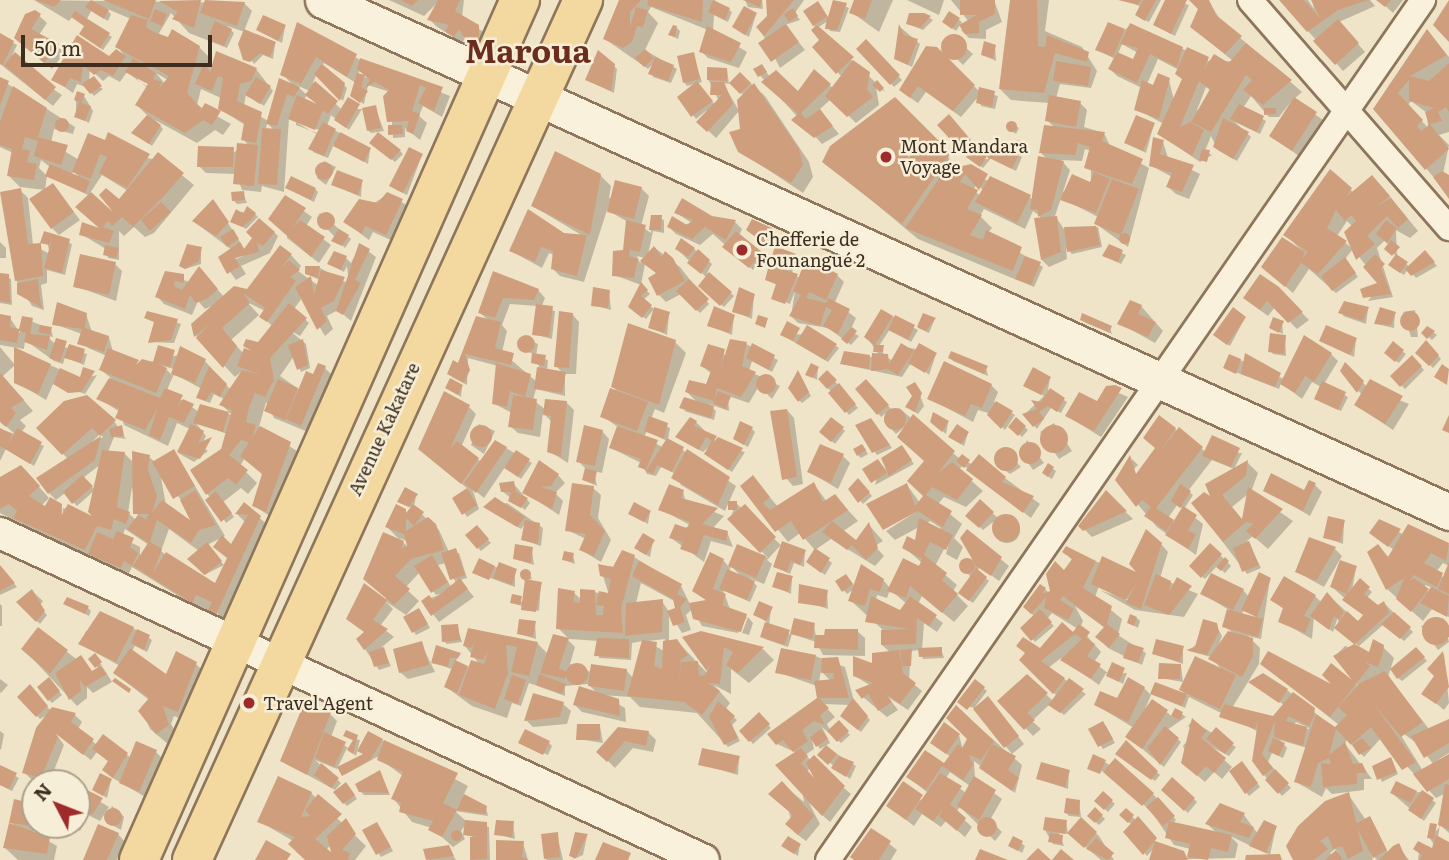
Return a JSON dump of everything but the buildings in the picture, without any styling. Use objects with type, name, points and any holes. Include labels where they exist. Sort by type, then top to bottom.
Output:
[{"type":"main road","points":[[323,0],[484,75],[537,95],[1156,382],[1449,512]]},
{"type":"main road","points":[[139,860],[484,75],[520,0]]},
{"type":"main road","name":"Avenue Kakatare","points":[[192,860],[279,660],[583,0]]},
{"type":"street","points":[[1250,0],[1449,228]]},
{"type":"street","points":[[828,860],[1156,382],[1423,0]]},
{"type":"street","points":[[0,533],[279,660],[704,860]]},
{"type":"place","name":"Mont Mandara Voyage","points":[[886,157]]},
{"type":"place","name":"Chefferie de Founangué 2","points":[[742,250]]},
{"type":"place","name":"Travel Agent","points":[[249,703]]},
{"type":"district","name":"Maroua","points":[[528,49]]}]
